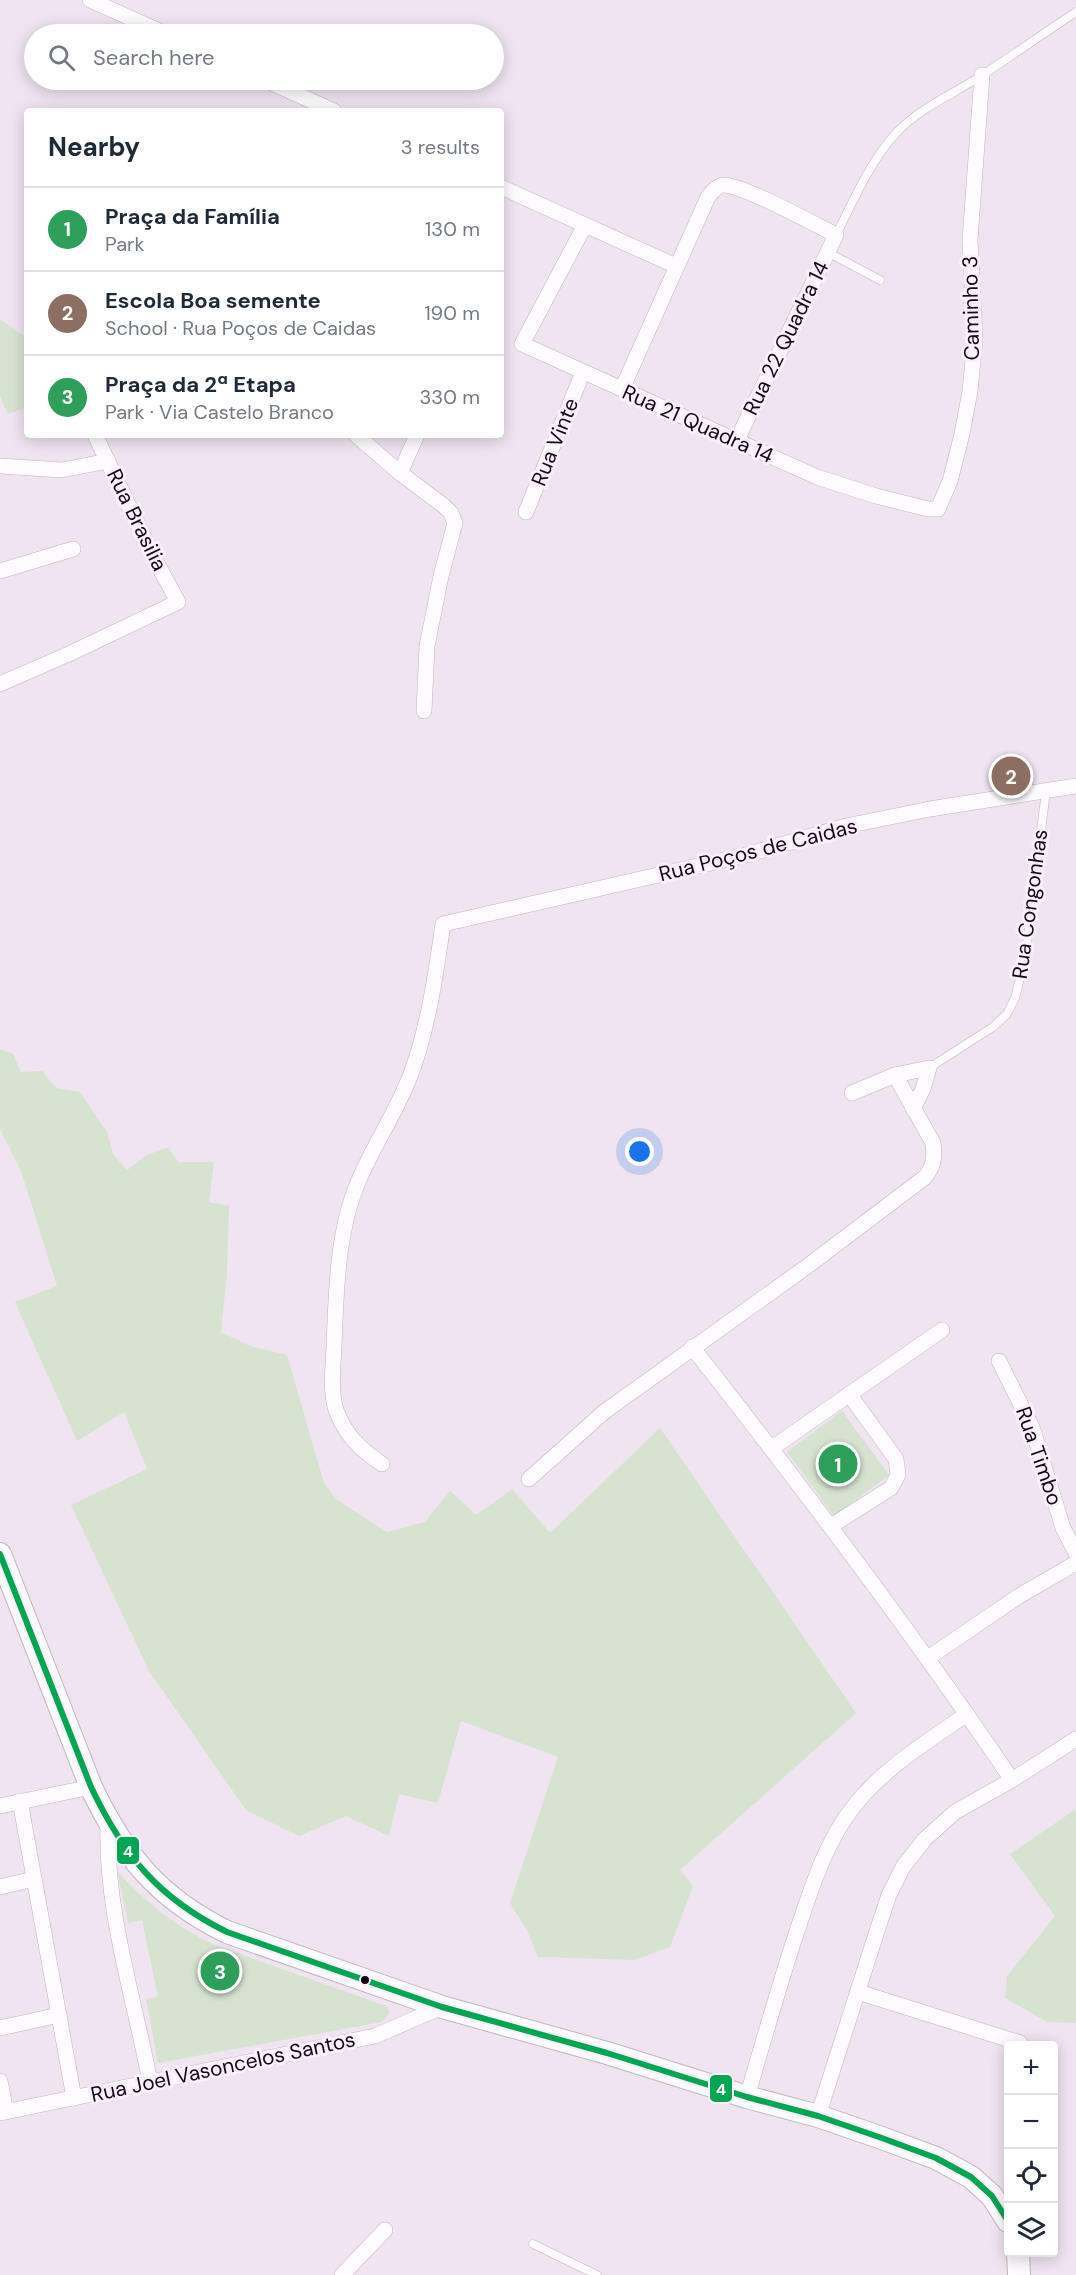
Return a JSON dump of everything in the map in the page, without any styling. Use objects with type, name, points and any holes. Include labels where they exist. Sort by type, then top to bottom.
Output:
[{"type":"main road","points":[[0,1554],[91,1787],[108,1823],[127,1851],[164,1893],[198,1918],[227,1932],[442,2007],[818,2116],[936,2158],[971,2177],[992,2196],[1004,2215]]},
{"type":"main road","points":[[1018,2257],[1019,2275]]},
{"type":"street","points":[[90,0],[144,24]]},
{"type":"street","name":"Caminho 3","points":[[876,496],[928,509],[938,509],[945,496],[956,458],[970,391],[975,339],[970,240],[982,75]]},
{"type":"street","points":[[287,90],[327,108]]},
{"type":"street","points":[[622,389],[708,197],[716,188],[724,185],[733,186],[836,235]]},
{"type":"street","points":[[504,188],[676,266]]},
{"type":"street","name":"Rua 21 Quadra 14","points":[[585,225],[522,344],[817,477],[876,496]]},
{"type":"street","name":"Rua 22 Quadra 14","points":[[736,442],[836,235]]},
{"type":"street","name":"Rua Vinte","points":[[526,512],[584,372]]},
{"type":"street","name":"Rua Brasilia","points":[[0,684],[178,602],[96,438]]},
{"type":"street","points":[[359,438],[452,513],[455,523],[441,576],[427,646],[424,711]]},
{"type":"street","points":[[400,473],[416,438]]},
{"type":"street","points":[[0,466],[62,470],[108,461]]},
{"type":"street","points":[[0,571],[73,549]]},
{"type":"street","name":"Rua Poços de Caidas","points":[[382,1464],[364,1452],[347,1434],[336,1408],[332,1375],[335,1311],[345,1225],[356,1186],[412,1072],[422,1040],[443,924],[735,857],[846,826],[930,809],[1076,786]]},
{"type":"street","points":[[852,1093],[895,1075],[929,1068],[923,1089],[913,1108]]},
{"type":"street","points":[[529,1479],[604,1412],[827,1252],[914,1187],[930,1171],[935,1154],[933,1143],[895,1075]]},
{"type":"street","points":[[772,1448],[942,1330]]},
{"type":"street","points":[[692,1347],[831,1526],[928,1658],[1012,1780]]},
{"type":"street","name":"Rua Timbo","points":[[999,1362],[1032,1427],[1063,1528],[1076,1553]]},
{"type":"street","points":[[831,1526],[891,1488],[898,1475],[896,1459],[849,1394]]},
{"type":"street","points":[[928,1658],[1000,1608],[1076,1563]]},
{"type":"street","points":[[747,2097],[808,1899],[835,1834],[854,1806],[878,1780],[903,1758],[967,1714]]},
{"type":"street","points":[[818,2116],[889,1895],[903,1867],[925,1839],[955,1812],[1012,1780],[1076,1738]]},
{"type":"street","points":[[0,1806],[91,1787]]},
{"type":"street","points":[[20,1801],[74,2098]]},
{"type":"street","points":[[108,1823],[108,1860],[112,1901],[150,2082]]},
{"type":"street","points":[[0,1887],[34,1879]]},
{"type":"street","points":[[858,1992],[1014,2041]]},
{"type":"street","name":"Rua Joel Vasoncelos Santos","points":[[3,2113],[375,2036],[442,2007]]},
{"type":"street","points":[[0,2028],[59,2015]]},
{"type":"street","points":[[0,2081],[3,2113]]},
{"type":"street","points":[[342,2275],[385,2230]]},
{"type":"lane","points":[[836,235],[885,146],[898,132],[914,118],[1076,12]]},
{"type":"lane","points":[[827,252],[880,280]]},
{"type":"lane","name":"Rua Congonhas","points":[[929,1068],[946,1056],[974,1042],[1007,1014],[1015,998],[1025,959],[1046,791]]},
{"type":"lane","points":[[533,2244],[597,2275]]},
{"type":"green space","points":[[0,319],[24,336],[24,408],[8,414],[0,396]]},
{"type":"green space","points":[[0,1049],[13,1054],[21,1072],[42,1071],[56,1088],[80,1092],[107,1132],[113,1154],[127,1170],[147,1155],[168,1147],[178,1162],[214,1162],[209,1202],[229,1206],[227,1273],[221,1332],[250,1346],[287,1355],[324,1483],[337,1500],[387,1532],[425,1522],[450,1491],[476,1515],[512,1489],[550,1533],[660,1428],[856,1713],[680,1870],[693,1886],[670,1947],[634,1960],[538,1957],[527,1930],[510,1903],[558,1757],[461,1721],[438,1803],[399,1794],[389,1836],[346,1816],[299,1836],[246,1810],[149,1671],[71,1505],[147,1469],[124,1412],[77,1441],[15,1302],[57,1286],[21,1171],[0,1129]]},
{"type":"green space","points":[[842,1411],[889,1475],[834,1516],[787,1452]]},
{"type":"green space","points":[[1076,1809],[1076,2023],[1047,2022],[1005,1998],[1007,1976],[1055,1916],[1010,1854]]},
{"type":"green space","points":[[117,1871],[139,1894],[162,1913],[201,1938],[386,2006],[390,2012],[382,2022],[158,2063],[146,1999],[158,1997],[142,1920],[128,1923]]},
{"type":"transit line","name":"4","points":[[0,1554],[91,1787],[103,1812],[130,1854],[146,1873],[181,1905],[227,1932],[442,2007],[818,2116],[936,2158],[971,2177],[992,2196],[1004,2215]]},
{"type":"place","name":"Escola Boa semente","points":[[1011,776]]},
{"type":"place","name":"Praça da Família","points":[[838,1464]]},
{"type":"place","name":"Praça da 2ª Etapa","points":[[220,1971]]}]
